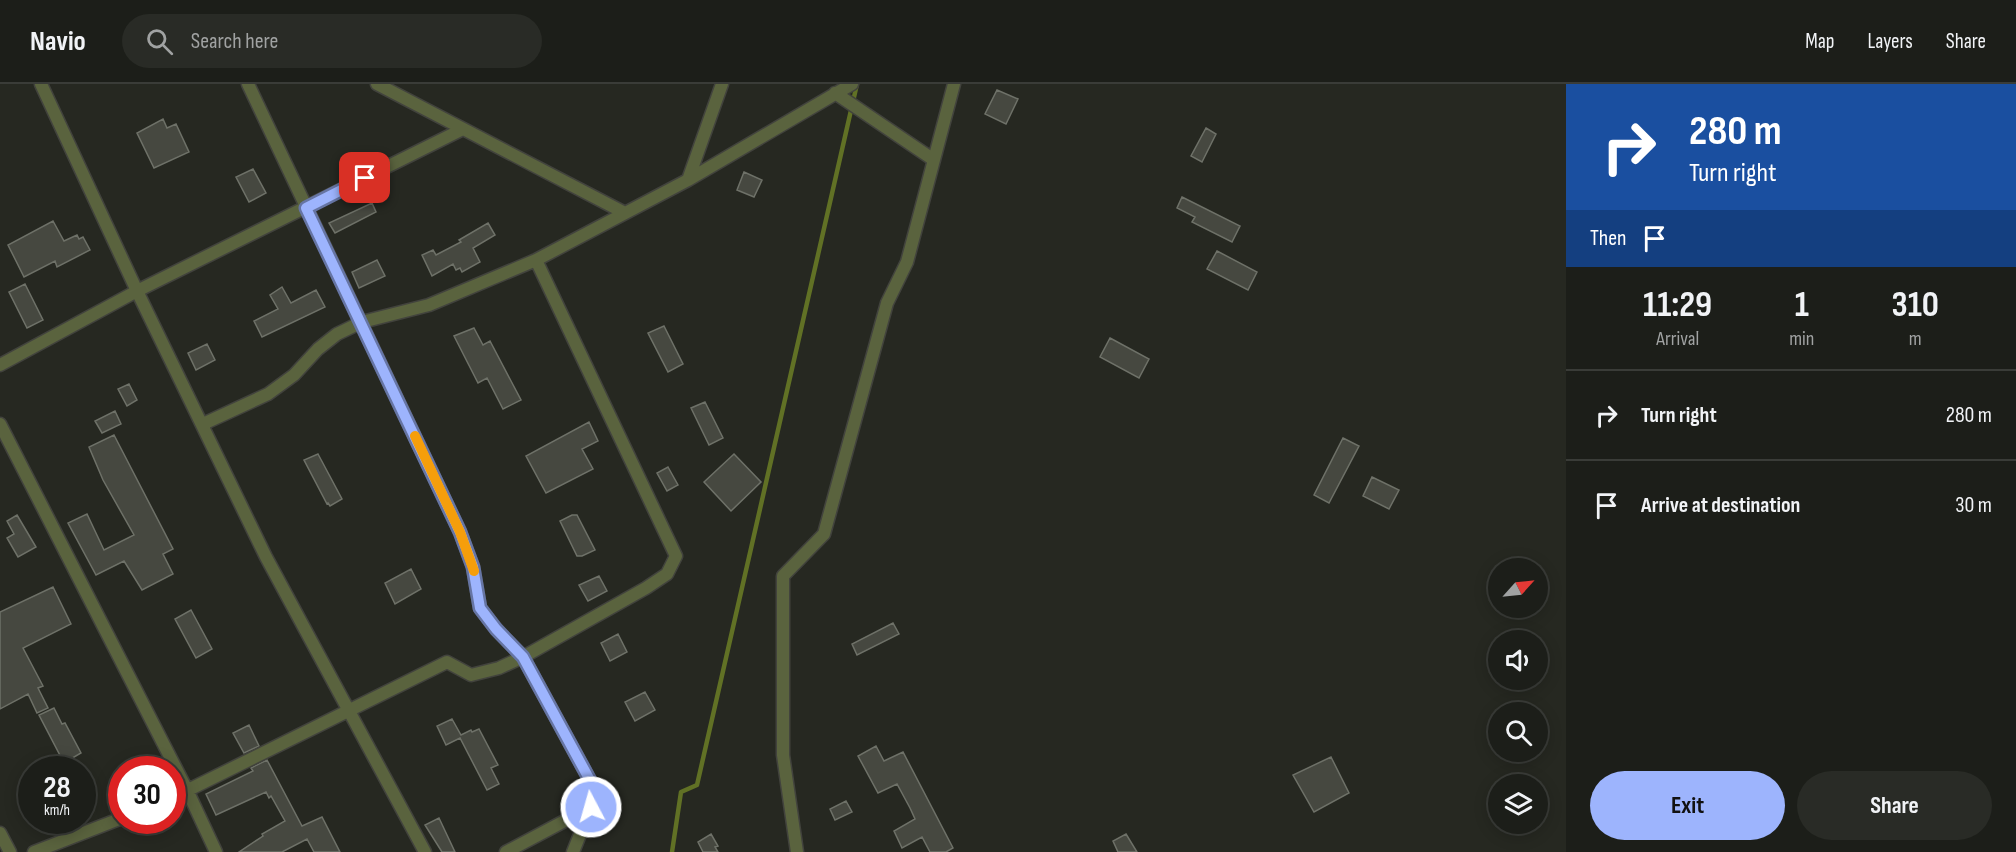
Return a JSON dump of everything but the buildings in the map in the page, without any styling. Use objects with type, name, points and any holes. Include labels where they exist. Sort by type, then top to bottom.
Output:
[{"type":"street","points":[[41,84],[266,557],[425,852]]},
{"type":"street","points":[[248,84],[460,532],[473,567],[480,608],[496,629],[523,657],[592,784],[591,807],[573,852]]},
{"type":"street","points":[[377,84],[625,213]]},
{"type":"street","points":[[688,180],[722,84]]},
{"type":"street","points":[[203,424],[268,394],[294,375],[318,349],[337,334],[362,322],[429,305],[536,260],[688,180],[852,84]]},
{"type":"street","points":[[797,852],[783,755],[783,576],[824,534],[887,303],[907,262],[954,84]]},
{"type":"street","points":[[835,93],[934,160]]},
{"type":"street","points":[[0,365],[138,291],[463,129]]},
{"type":"street","points":[[188,792],[447,662],[471,675],[499,668],[523,657],[667,574],[676,556],[536,260]]},
{"type":"street","points":[[0,424],[188,792],[216,852]]},
{"type":"street","points":[[506,852],[591,807]]},
{"type":"street","points":[[34,852],[108,823]]},
{"type":"street","points":[[0,833],[10,852]]},
{"type":"waterway","points":[[672,852],[681,792],[697,785],[857,84]]},
{"type":"slow traffic","points":[[415,436],[460,532],[474,571]]},
{"type":"route","points":[[365,178],[306,208],[460,532],[473,567],[480,608],[496,629],[523,657],[592,784],[591,807]]}]
